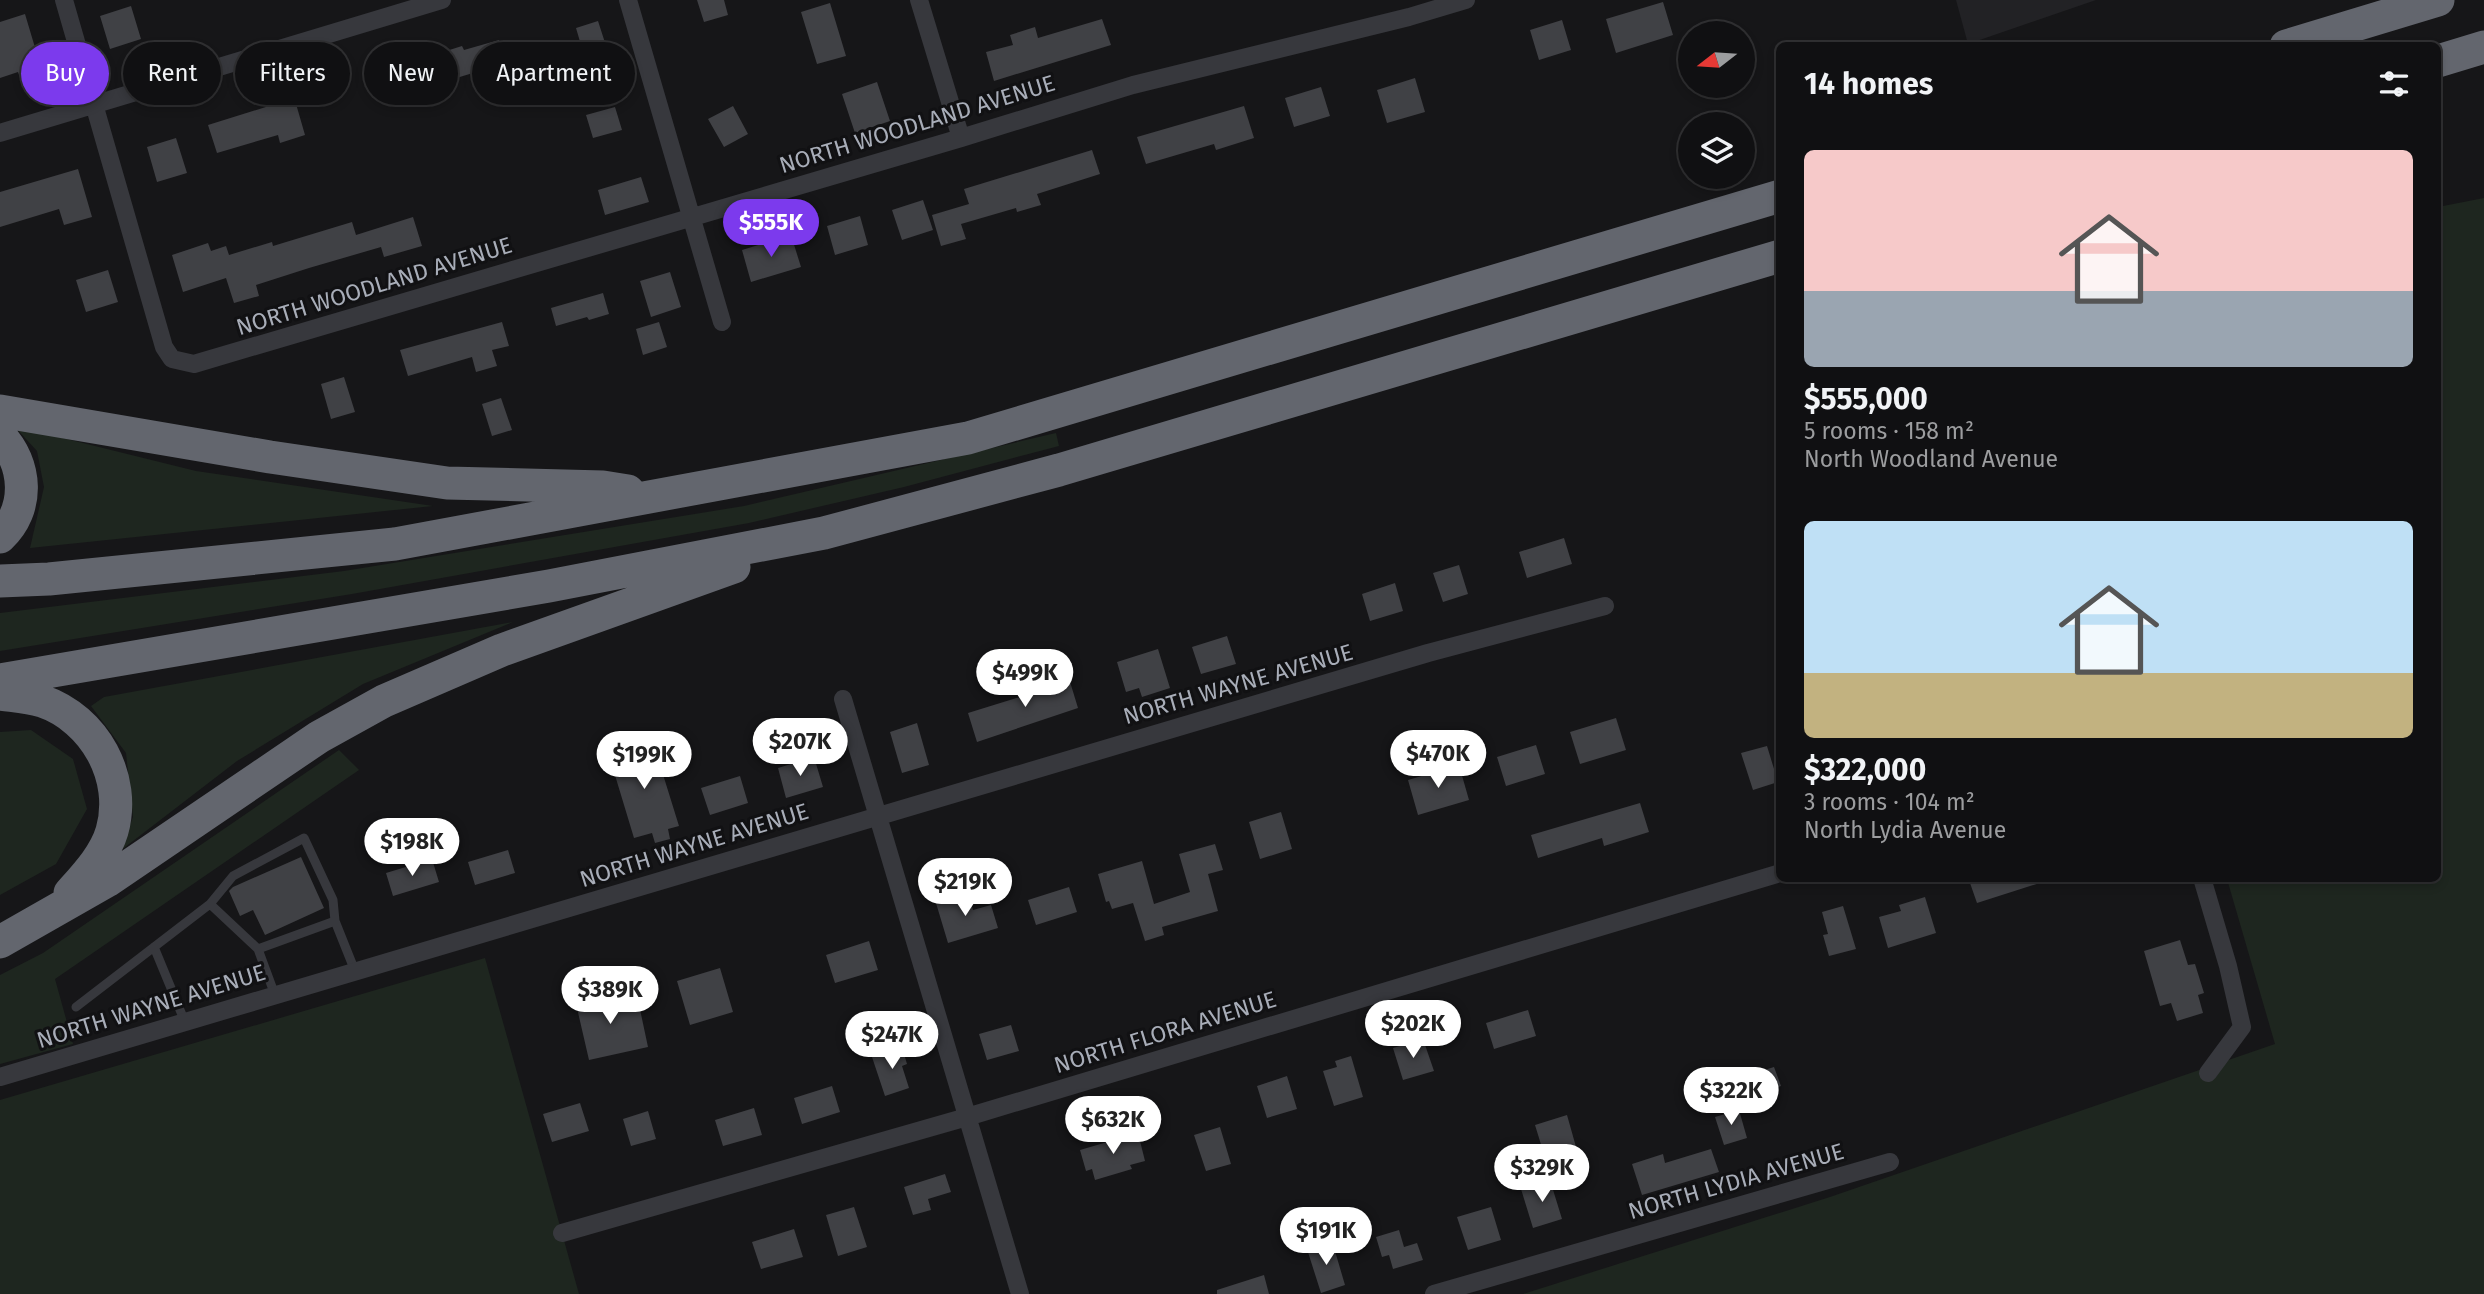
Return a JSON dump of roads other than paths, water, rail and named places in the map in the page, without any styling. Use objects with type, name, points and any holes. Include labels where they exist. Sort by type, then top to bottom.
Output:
[{"type":"highway","points":[[2299,42],[2438,0]]},
{"type":"highway","points":[[2441,60],[2484,47]]},
{"type":"highway","points":[[0,581],[49,579],[395,544],[968,438],[1776,197]]},
{"type":"highway","points":[[0,680],[549,586],[824,533],[1072,467],[1776,258]]},
{"type":"highway","points":[[0,411],[296,461],[447,483],[603,487],[665,496]]},
{"type":"highway","points":[[0,436],[18,461],[22,492],[15,518],[0,537]]},
{"type":"highway","points":[[0,942],[107,881],[318,737],[384,701],[502,650],[824,533]]},
{"type":"highway","points":[[0,694],[42,701],[73,718],[102,750],[111,770],[115,792],[112,831],[95,862],[56,908]]},
{"type":"street","points":[[64,0],[77,42]]},
{"type":"street","points":[[109,99],[442,0]]},
{"type":"street","points":[[628,0],[722,322]]},
{"type":"street","points":[[919,0],[961,138]]},
{"type":"street","name":"NORTH WOODLAND AVENUE","points":[[96,105],[164,348],[172,359],[184,363],[208,361],[1133,85],[1409,17],[1466,0]]},
{"type":"street","points":[[0,133],[89,105]]},
{"type":"street","name":"NORTH WAYNE AVENUE","points":[[0,1077],[1429,653],[1605,606]]},
{"type":"street","points":[[843,699],[1020,1294]]},
{"type":"street","name":"NORTH FLORA AVENUE","points":[[562,1233],[967,1117],[1776,874]]},
{"type":"street","points":[[2203,882],[2228,966],[2242,1027],[2208,1073]]},
{"type":"street","name":"NORTH LYDIA AVENUE","points":[[1434,1294],[1890,1162]]},
{"type":"lane","points":[[76,1007],[210,904],[233,876],[304,838],[333,900],[335,922],[355,971]]},
{"type":"lane","points":[[210,904],[258,950],[275,995]]},
{"type":"lane","points":[[258,950],[335,922]]},
{"type":"lane","points":[[154,947],[185,1022]]}]
